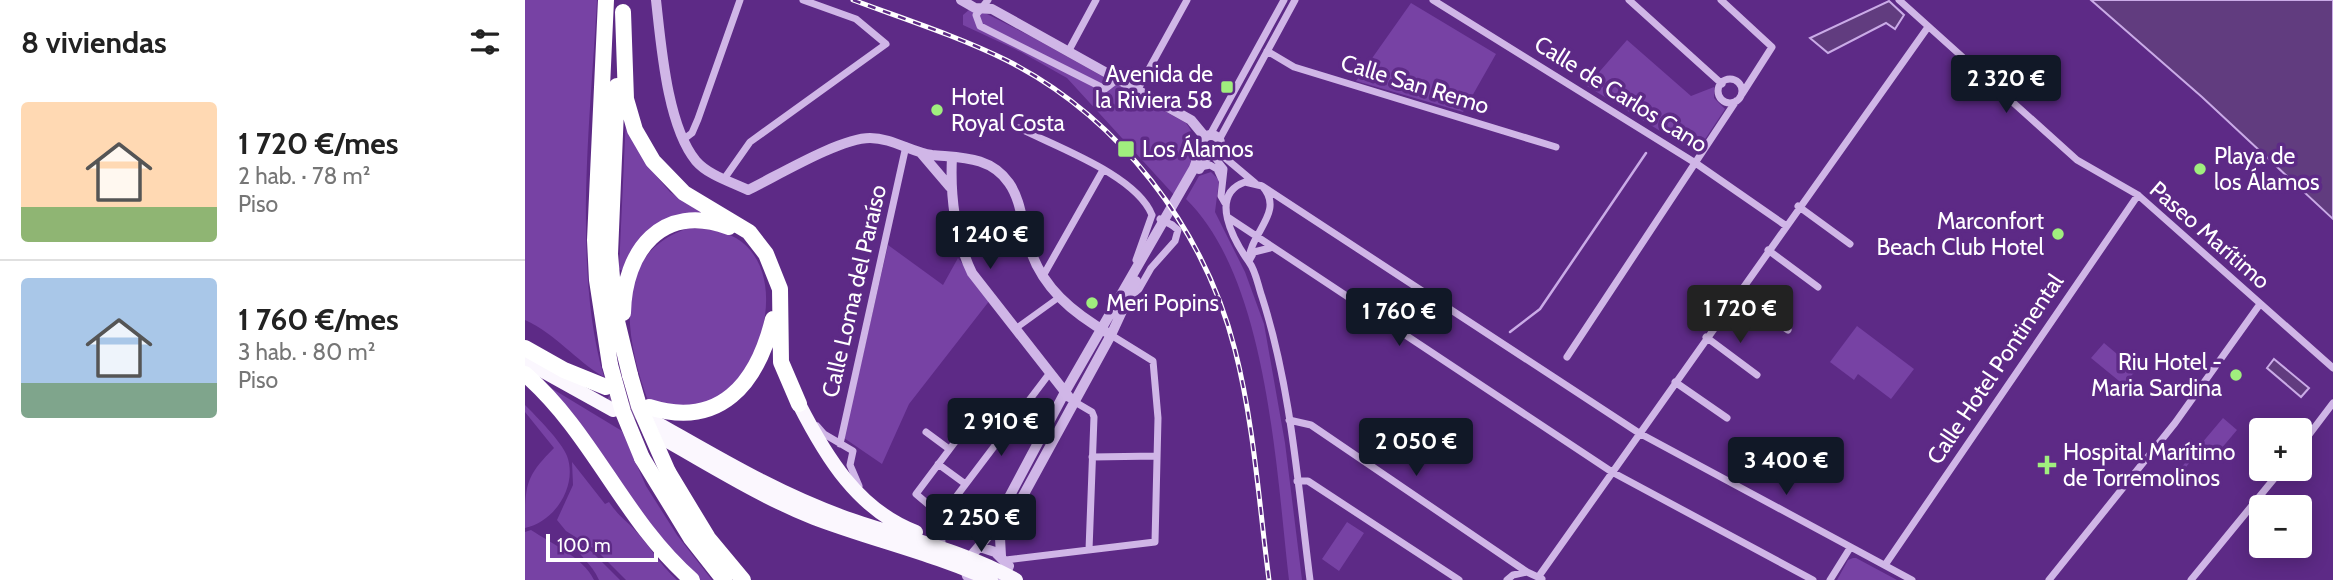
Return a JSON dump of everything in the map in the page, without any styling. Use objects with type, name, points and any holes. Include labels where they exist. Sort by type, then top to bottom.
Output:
[{"type":"highway","points":[[606,0],[595,240],[597,280],[622,367],[668,471],[708,538],[743,580]]},
{"type":"highway","points":[[622,367],[610,254],[623,6]]},
{"type":"highway","points":[[623,6],[626,99],[635,130],[647,151],[684,193],[749,232],[766,254],[780,289],[781,362],[799,404]]},
{"type":"highway","points":[[724,580],[691,538],[642,458],[623,412],[623,317],[626,280],[631,264],[649,239],[674,225],[703,220],[732,228],[755,240]]},
{"type":"highway","points":[[652,415],[695,414],[716,407],[738,391],[759,360],[768,339],[773,321],[776,278]]},
{"type":"highway","points":[[525,348],[609,398]]},
{"type":"highway","points":[[525,374],[569,421],[660,549],[692,580]]},
{"type":"main road","points":[[525,360],[609,398]]},
{"type":"main road","points":[[799,404],[832,463],[870,504],[906,528],[942,542],[991,580]]},
{"type":"main road","points":[[652,415],[739,470],[816,506],[955,552]]},
{"type":"main road","points":[[661,437],[784,504],[901,547],[971,565],[1009,571]]},
{"type":"street","points":[[656,0],[674,107],[684,139],[697,161],[724,179],[748,190],[848,142],[870,138],[906,146],[921,153],[985,162],[999,171],[1010,184],[1019,202],[1035,262],[1058,298],[1071,311],[1106,332],[1153,361],[1157,456],[1155,541],[1089,550],[1009,571],[1000,543],[1075,402],[1106,332]]},
{"type":"street","points":[[684,139],[692,132],[698,119],[740,0]]},
{"type":"street","points":[[724,179],[750,142],[885,44],[856,19],[803,0]]},
{"type":"street","points":[[961,0],[975,8],[985,4]]},
{"type":"street","points":[[1068,52],[1095,0]]},
{"type":"street","points":[[1138,89],[1187,0]]},
{"type":"street","points":[[971,565],[1065,393],[1106,332],[1200,168],[1284,0]]},
{"type":"street","points":[[1127,294],[1194,168],[1267,51],[1295,0]]},
{"type":"street","name":"Calle de Carlos Cano","points":[[1433,0],[1697,164],[1785,225]]},
{"type":"street","points":[[1629,0],[1721,83]]},
{"type":"street","points":[[1567,356],[1770,54],[1770,44],[1721,0]]},
{"type":"street","name":"Paseo Marítimo","points":[[1899,0],[2077,160],[2138,195],[2333,368]]},
{"type":"street","points":[[985,4],[1191,120],[1224,169],[1221,196],[1229,218],[1229,227],[1249,261],[1273,334],[1289,420],[1310,580]]},
{"type":"street","points":[[985,4],[976,15],[980,26],[1105,89],[1118,79]]},
{"type":"street","points":[[1289,420],[1311,425],[1527,572],[1541,578],[1736,294],[1928,27]]},
{"type":"street","name":"Calle San Remo","points":[[1267,51],[1294,67],[1556,147]]},
{"type":"street","points":[[1721,83],[1735,80],[1741,87],[1742,94]]},
{"type":"street","points":[[1721,83],[1721,98],[1726,102],[1736,101]]},
{"type":"street","points":[[1020,128],[1103,170],[1147,202],[1152,215],[1127,294]]},
{"type":"street","points":[[1210,145],[1259,185],[1639,433],[1912,580]]},
{"type":"street","name":"Calle Loma del Paraíso","points":[[840,444],[906,146]]},
{"type":"street","points":[[921,153],[950,187]]},
{"type":"street","points":[[952,157],[950,187],[966,262],[1065,393],[1092,411],[1094,417],[1089,550]]},
{"type":"street","points":[[1200,168],[1210,165],[1217,169],[1223,183]]},
{"type":"street","points":[[1044,276],[1103,170]]},
{"type":"street","points":[[1225,205],[1231,190],[1237,185],[1259,185]]},
{"type":"street","points":[[1249,261],[1254,236],[1271,213],[1272,202],[1259,185]]},
{"type":"street","name":"Calle Hotel Pontinental","points":[[1885,565],[2138,195]]},
{"type":"street","points":[[1798,206],[1850,244]]},
{"type":"street","points":[[1127,294],[1175,241],[1178,230],[1152,215]]},
{"type":"street","points":[[1229,218],[1612,472],[1813,580]]},
{"type":"street","points":[[1241,227],[1260,226]]},
{"type":"street","points":[[1249,261],[1254,252],[1273,248]]},
{"type":"street","points":[[1768,250],[1818,287]]},
{"type":"street","points":[[1736,294],[1788,330]]},
{"type":"street","points":[[1015,329],[1058,298]]},
{"type":"street","points":[[2049,580],[2175,423],[2260,304]]},
{"type":"street","points":[[1706,337],[1757,374]]},
{"type":"street","points":[[942,542],[942,516],[964,483],[1049,374]]},
{"type":"street","points":[[1675,382],[1727,418]]},
{"type":"street","points":[[2312,432],[2333,403]]},
{"type":"street","points":[[799,404],[824,434],[853,451],[850,465],[853,475],[870,504]]},
{"type":"street","points":[[2325,416],[2333,412]]},
{"type":"street","points":[[942,516],[916,494],[975,414]]},
{"type":"street","points":[[926,432],[949,449]]},
{"type":"street","points":[[1092,457],[1157,456]]},
{"type":"street","points":[[938,464],[964,483]]},
{"type":"street","points":[[1297,481],[1308,481],[1459,580]]},
{"type":"street","points":[[2191,580],[2272,481]]},
{"type":"street","points":[[989,534],[992,543],[1000,543]]},
{"type":"street","points":[[1830,580],[1850,548]]},
{"type":"street","points":[[1507,580],[1513,575],[1527,572]]},
{"type":"shaded area","points":[[525,0],[597,0],[588,141],[586,240],[594,334],[604,377],[546,332],[525,320]]},
{"type":"shaded area","points":[[2091,0],[2333,0],[2333,219],[2202,97]]},
{"type":"shaded area","points":[[1889,1],[1904,15],[1895,29],[1886,23],[1828,53],[1810,38]]},
{"type":"shaded area","points":[[1411,3],[1496,54],[1463,112],[1356,81]]},
{"type":"shaded area","points":[[970,9],[985,13],[1032,37],[1186,123],[1194,142],[1193,160],[1175,196],[1067,78],[1021,52],[963,25],[963,15]]},
{"type":"shaded area","points":[[1627,40],[1691,96],[1714,87],[1714,98],[1725,109],[1696,153],[1587,86]]},
{"type":"shaded area","points":[[626,117],[652,171],[670,192],[707,216],[665,226],[646,235],[630,255],[622,271],[619,269]]},
{"type":"shaded area","points":[[1211,172],[1219,180],[1215,212],[1245,272],[1264,324],[1285,443],[1302,580],[1289,580],[1272,432],[1251,326],[1235,277],[1213,234],[1186,199],[1199,176]]},
{"type":"shaded area","points":[[689,228],[730,235],[754,256],[764,279],[766,305],[761,333],[751,360],[736,382],[717,399],[696,408],[648,401],[640,377],[630,325],[630,300],[635,277],[646,257],[664,240]]},
{"type":"shaded area","points":[[888,245],[943,285],[958,258],[990,300],[909,404],[882,464],[844,438]]},
{"type":"shaded area","points":[[1857,326],[1914,369],[1891,399],[1858,374],[1854,380],[1830,362]]},
{"type":"shaded area","points":[[2104,343],[2136,370],[2124,385],[2091,358]]},
{"type":"shaded area","points":[[2274,359],[2309,388],[2301,397],[2267,368]]},
{"type":"shaded area","points":[[546,385],[622,431],[646,486],[677,535],[712,580],[698,580],[678,563]]},
{"type":"shaded area","points":[[525,405],[560,444],[570,467],[569,479],[561,501],[546,518],[525,528],[525,501],[529,483],[537,467],[554,448],[525,412]]},
{"type":"shaded area","points":[[2223,418],[2237,430],[2215,456],[2208,451],[2199,462],[2193,458],[2183,471],[2180,469]]},
{"type":"shaded area","points":[[572,462],[605,504],[609,502],[677,580],[626,580],[596,550],[566,531],[557,520],[573,485]]},
{"type":"shaded area","points":[[1347,522],[1364,533],[1339,571],[1322,559]]},
{"type":"shaded area","points":[[531,530],[575,558],[594,580],[525,580],[525,532]]},
{"type":"shaded area","points":[[569,537],[592,552],[620,580],[599,580]]},
{"type":"shaded area","points":[[1853,558],[1897,580],[1837,580],[1848,560]]},
{"type":"waterway","points":[[1510,332],[1540,309],[1646,153]]},
{"type":"tunnel","points":[[609,396],[647,418]]},
{"type":"railway","points":[[853,0],[987,51],[1047,84],[1085,112],[1120,145],[1151,181],[1179,220],[1202,261],[1221,305],[1235,350],[1251,435],[1269,580]]},
{"type":"place","name":"Avenida de la Riviera 58","points":[[1227,87]]},
{"type":"place","name":"Hotel Royal Costa","points":[[937,110]]},
{"type":"place","name":"Los Álamos","points":[[1126,149]]},
{"type":"place","name":"Playa de los Álamos","points":[[2200,169]]},
{"type":"place","name":"Marconfort Beach Club Hotel","points":[[2058,234]]},
{"type":"place","name":"Meri Popins","points":[[1092,303]]},
{"type":"place","name":"Riu Hotel - Maria Sardina","points":[[2236,375]]},
{"type":"place","name":"Hospital Marítimo de Torremolinos","points":[[2047,465]]}]
